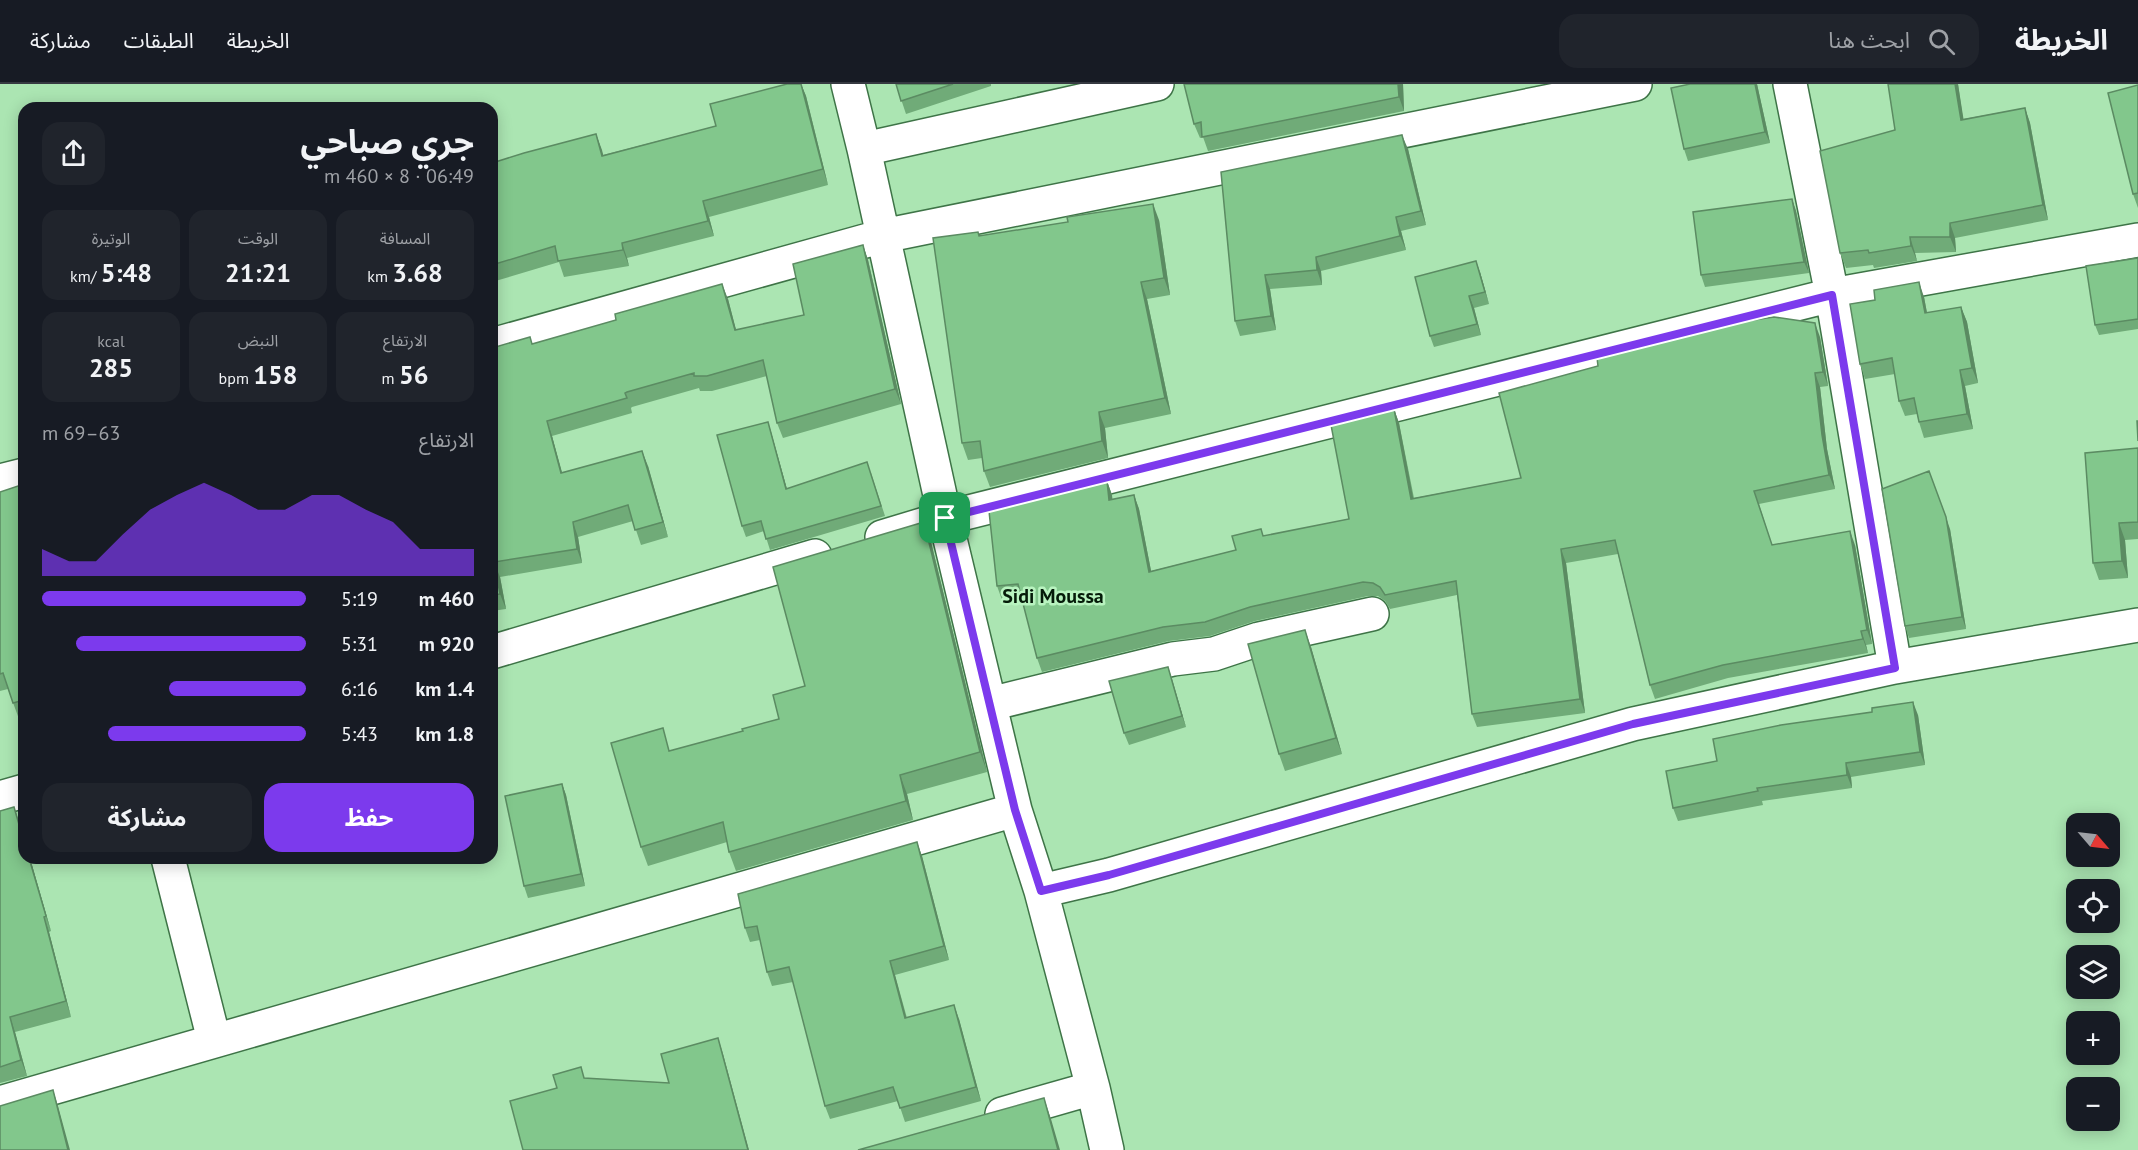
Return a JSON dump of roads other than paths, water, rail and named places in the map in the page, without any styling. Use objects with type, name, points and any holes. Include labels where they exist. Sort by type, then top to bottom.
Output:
[{"type":"street","points":[[848,84],[945,518],[1015,810],[1041,891],[1107,1150]]},
{"type":"street","points":[[864,149],[1157,84]]},
{"type":"street","points":[[498,343],[883,236],[1635,84]]},
{"type":"street","points":[[1791,84],[1832,295],[1895,668]]},
{"type":"street","points":[[498,650],[945,518],[1832,295],[2138,240]]},
{"type":"street","points":[[0,481],[18,476]]},
{"type":"street","points":[[990,704],[1173,659],[1214,654],[1259,639],[1371,614]]},
{"type":"street","points":[[1041,891],[1109,875],[1633,724],[1895,668],[2138,625]]},
{"type":"street","points":[[0,798],[18,793]]},
{"type":"street","points":[[0,1103],[1015,810]]},
{"type":"street","points":[[170,864],[214,1040]]},
{"type":"street","points":[[979,1121],[1093,1088]]},
{"type":"district","name":"Sidi Moussa","points":[[1053,596]]}]
